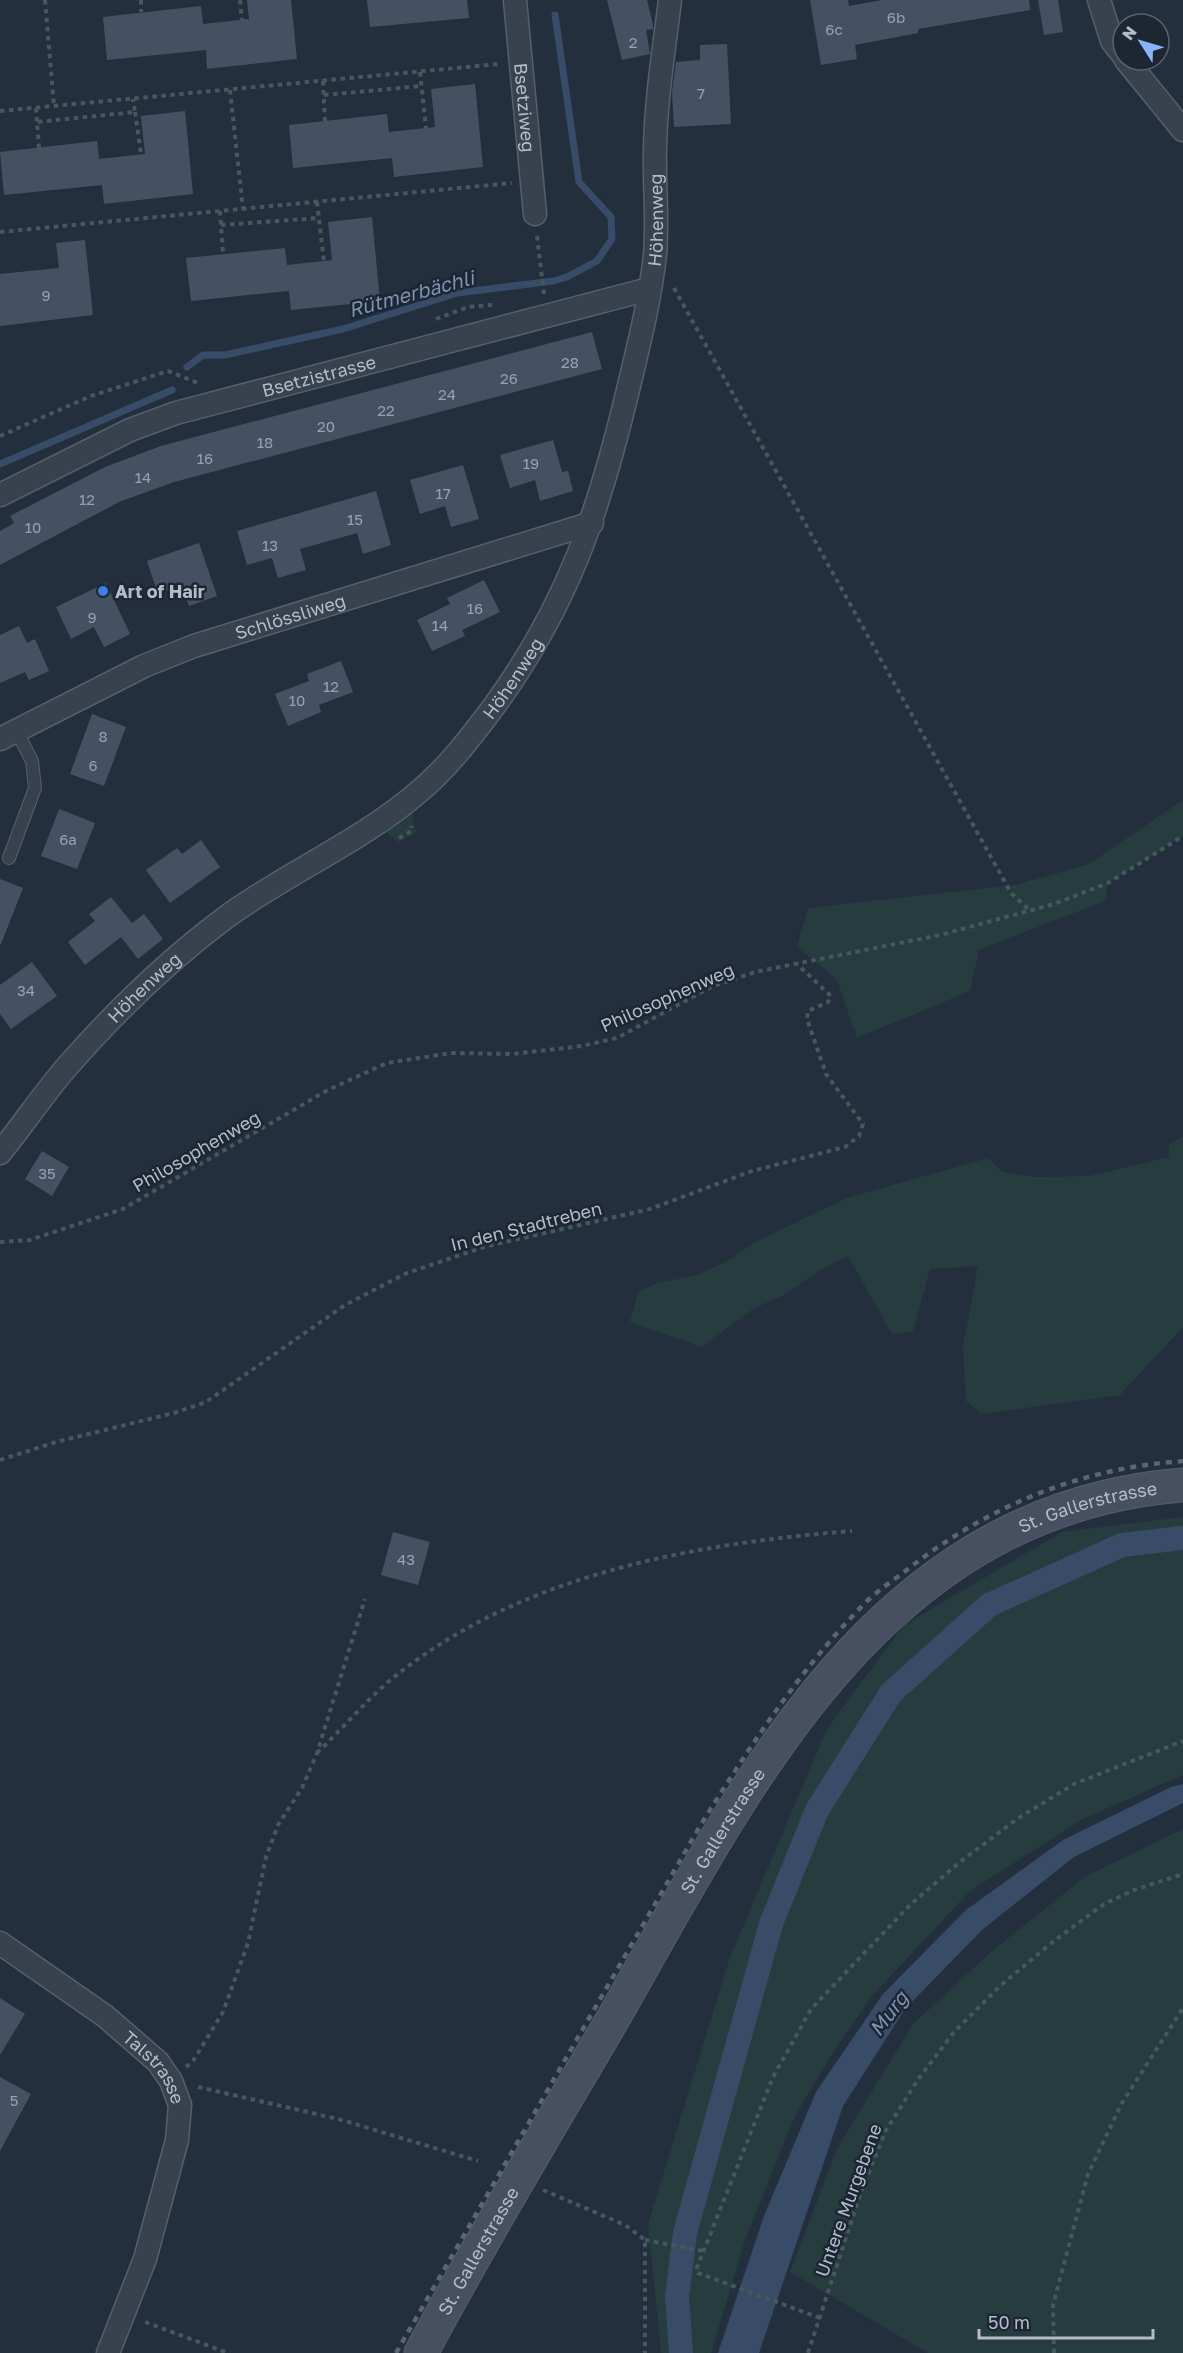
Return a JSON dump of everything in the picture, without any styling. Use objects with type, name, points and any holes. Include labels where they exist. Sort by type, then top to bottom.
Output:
[{"type":"main road","name":"St. Gallerstrasse","points":[[421,2353],[742,1797],[811,1699],[847,1656],[921,1586],[982,1545],[1010,1530],[1078,1503],[1120,1493],[1183,1485]]},
{"type":"street","name":"Bsetziweg","points":[[515,0],[535,214]]},
{"type":"street","name":"Höhenweg","points":[[0,1154],[64,1071],[99,1032],[184,950],[280,881],[382,819],[414,796],[441,772],[496,704],[546,627],[571,576],[592,523],[607,475],[636,357],[655,253],[657,94],[670,0]]},
{"type":"street","points":[[1099,0],[1111,38]]},
{"type":"street","points":[[1136,72],[1183,130]]},
{"type":"street","name":"Bsetzistrasse","points":[[0,495],[130,430],[176,413],[649,289]]},
{"type":"street","name":"Schlössliweg","points":[[8,734],[144,666],[194,646],[592,523]]},
{"type":"street","name":"Talstrasse","points":[[0,1943],[105,2016],[158,2062],[171,2081],[180,2105],[177,2140],[145,2259],[121,2314],[108,2353]]},
{"type":"lane","points":[[8,734],[33,761],[35,788],[9,858]]},
{"type":"path","points":[[45,0],[54,106]]},
{"type":"path","points":[[141,0],[141,12]]},
{"type":"path","points":[[240,0],[242,20]]},
{"type":"path","points":[[0,111],[520,62]]},
{"type":"path","points":[[420,72],[426,128]]},
{"type":"path","points":[[323,81],[325,121]]},
{"type":"path","points":[[324,95],[422,86]]},
{"type":"path","points":[[230,90],[243,209]]},
{"type":"path","points":[[133,99],[141,154]]},
{"type":"path","points":[[36,108],[39,148]]},
{"type":"path","points":[[37,122],[135,112]]},
{"type":"path","points":[[0,232],[531,182]]},
{"type":"path","points":[[317,202],[324,261]]},
{"type":"path","points":[[220,211],[223,254]]},
{"type":"path","points":[[535,214],[544,290]]},
{"type":"path","points":[[221,225],[320,218]]},
{"type":"path","points":[[655,253],[1011,893],[1030,910]]},
{"type":"path","points":[[435,320],[468,307],[501,304]]},
{"type":"path","points":[[0,436],[91,396],[168,372],[199,384],[207,382]]},
{"type":"path","name":"Philosophenweg","points":[[0,1242],[30,1240],[123,1209],[328,1090],[387,1064],[451,1053],[536,1052],[582,1046],[617,1038],[711,987],[755,972],[940,935],[1054,904],[1107,883],[1183,836]]},
{"type":"path","name":"In den Stadtreben","points":[[0,1460],[56,1442],[174,1413],[206,1402],[345,1305],[407,1273],[484,1247],[650,1209],[752,1171],[845,1147],[859,1136],[863,1124],[826,1074],[807,1019],[808,1011],[828,1002],[831,996],[796,964]]},
{"type":"path","points":[[317,1753],[388,1683],[438,1647],[486,1619],[563,1585],[689,1551],[779,1537],[852,1531]]},
{"type":"path","points":[[171,2081],[193,2061],[223,2013],[248,1943],[266,1857],[278,1825],[302,1788],[317,1753],[365,1599]]},
{"type":"path","points":[[820,2318],[705,2276],[696,2270],[774,2077],[811,2008],[912,1904],[960,1862],[1017,1819],[1074,1784],[1183,1741]]},
{"type":"path","name":"Untere Murgebene","points":[[808,2353],[860,2195],[885,2132],[919,2078],[954,2032],[1000,1986],[1053,1941],[1104,1904],[1134,1890],[1183,1874]]},
{"type":"path","points":[[1054,2353],[1053,2305],[1088,2174],[1122,2103],[1183,2008]]},
{"type":"path","points":[[171,2081],[338,2119],[478,2161]]},
{"type":"path","points":[[520,2179],[625,2225],[645,2240],[704,2251]]},
{"type":"path","points":[[645,2240],[645,2353]]},
{"type":"path","points":[[121,2314],[228,2353]]},
{"type":"green space","points":[[1183,800],[1183,836],[1108,883],[1105,901],[979,950],[970,991],[857,1038],[837,980],[797,946],[808,908],[1015,885],[1089,864]]},
{"type":"green space","points":[[410,806],[416,832],[398,842],[380,827]]},
{"type":"green space","points":[[1183,1137],[1183,1327],[1120,1395],[981,1414],[966,1401],[963,1347],[978,1266],[930,1269],[913,1331],[892,1334],[848,1256],[817,1272],[784,1295],[753,1309],[702,1347],[630,1322],[638,1292],[657,1283],[694,1276],[724,1263],[755,1242],[847,1198],[988,1158],[1002,1172],[1036,1177],[1089,1176],[1169,1157],[1169,1144]]},
{"type":"green space","points":[[1183,1517],[1183,1775],[1083,1819],[970,1891],[872,1996],[834,2051],[795,2116],[745,2240],[711,2353],[661,2353],[648,2224],[730,1957],[827,1729],[904,1625],[1062,1532]]},
{"type":"green space","points":[[1183,1829],[1183,2353],[928,2353],[790,2272],[837,2149],[913,2024],[992,1951],[1086,1876]]},
{"type":"water","name":"Murg","points":[[1183,1784],[1183,1803],[1074,1857],[983,1929],[905,2009],[843,2106],[759,2353],[718,2353],[764,2216],[816,2092],[883,1994],[966,1910],[1063,1840],[1171,1787]]},
{"type":"building","points":[[247,0],[291,0],[297,59],[207,69],[206,50],[107,60],[103,17],[201,6],[203,24],[249,19]]},
{"type":"building","points":[[367,0],[467,0],[469,18],[370,27]]},
{"type":"building","points":[[607,0],[647,0],[653,25],[653,29],[646,30],[650,54],[622,60]]},
{"type":"building","points":[[810,0],[848,0],[849,6],[882,0],[1029,0],[1030,10],[918,29],[918,33],[855,45],[857,59],[821,65]]},
{"type":"building","points":[[1038,0],[1058,0],[1063,32],[1044,35]]},
{"type":"building","points":[[727,44],[731,124],[674,127],[672,92],[676,62],[700,60],[700,45]]},
{"type":"building","points":[[475,84],[483,167],[394,177],[392,158],[293,168],[289,125],[387,114],[389,132],[435,127],[431,89]]},
{"type":"building","points":[[185,111],[193,194],[104,204],[102,185],[4,195],[0,152],[97,141],[99,159],[145,154],[141,116]]},
{"type":"building","points":[[372,217],[380,301],[291,310],[289,291],[191,301],[186,258],[285,248],[287,265],[332,260],[328,222]]},
{"type":"building","points":[[85,240],[93,315],[0,326],[0,274],[59,268],[56,243]]},
{"type":"building","points":[[592,332],[602,369],[174,482],[119,502],[0,565],[0,531],[14,523],[10,516],[105,467],[161,446]]},
{"type":"building","points":[[553,440],[562,472],[568,471],[573,491],[540,501],[535,480],[510,488],[500,455]]},
{"type":"building","points":[[463,465],[479,519],[451,527],[445,506],[420,514],[410,480]]},
{"type":"building","points":[[376,491],[391,545],[363,554],[357,533],[300,549],[306,570],[278,578],[272,558],[247,565],[237,531]]},
{"type":"building","points":[[199,543],[217,596],[189,606],[182,585],[158,594],[147,561]]},
{"type":"building","points":[[484,580],[500,612],[462,630],[465,636],[432,651],[417,620],[450,604],[447,598]]},
{"type":"building","points":[[106,583],[130,634],[104,647],[94,627],[71,639],[56,607]]},
{"type":"building","points":[[19,626],[27,643],[35,639],[49,671],[29,680],[25,672],[0,683],[0,635]]},
{"type":"building","points":[[341,661],[353,692],[319,705],[321,712],[288,726],[275,694],[309,681],[307,674]]},
{"type":"building","points":[[92,714],[126,727],[104,786],[70,774]]},
{"type":"building","points":[[59,809],[95,823],[77,869],[41,856]]},
{"type":"building","points":[[201,840],[220,867],[170,903],[146,870],[177,848],[182,854]]},
{"type":"building","points":[[0,879],[23,888],[1,944],[0,944]]},
{"type":"building","points":[[111,897],[132,923],[144,914],[163,939],[138,959],[121,937],[85,965],[68,942],[95,921],[89,914]]},
{"type":"building","points":[[32,962],[57,996],[11,1029],[0,1014],[0,985]]},
{"type":"building","points":[[42,1151],[69,1167],[52,1196],[25,1179]]},
{"type":"building","points":[[393,1532],[430,1542],[418,1585],[381,1575]]},
{"type":"building","points":[[0,1998],[25,2014],[0,2055]]},
{"type":"building","points":[[0,2077],[31,2094],[0,2151]]},
{"type":"waterway","name":"Rütmerbächli","points":[[187,367],[203,355],[225,355],[343,329],[457,293],[553,281],[567,277],[597,261],[612,239],[611,217],[579,182],[555,15]]},
{"type":"waterway","name":"Rütmerbächli","points":[[0,464],[172,390]]},
{"type":"waterway","points":[[681,2353],[677,2296],[685,2233],[771,1924],[817,1810],[891,1693],[989,1605],[1122,1545],[1183,1538]]},
{"type":"railway","points":[[396,2353],[700,1826],[777,1710],[841,1628],[870,1598],[908,1569],[970,1527],[1003,1509],[1037,1494],[1108,1472],[1183,1461]]},
{"type":"place","name":"Art of Hair","points":[[103,591]]}]
